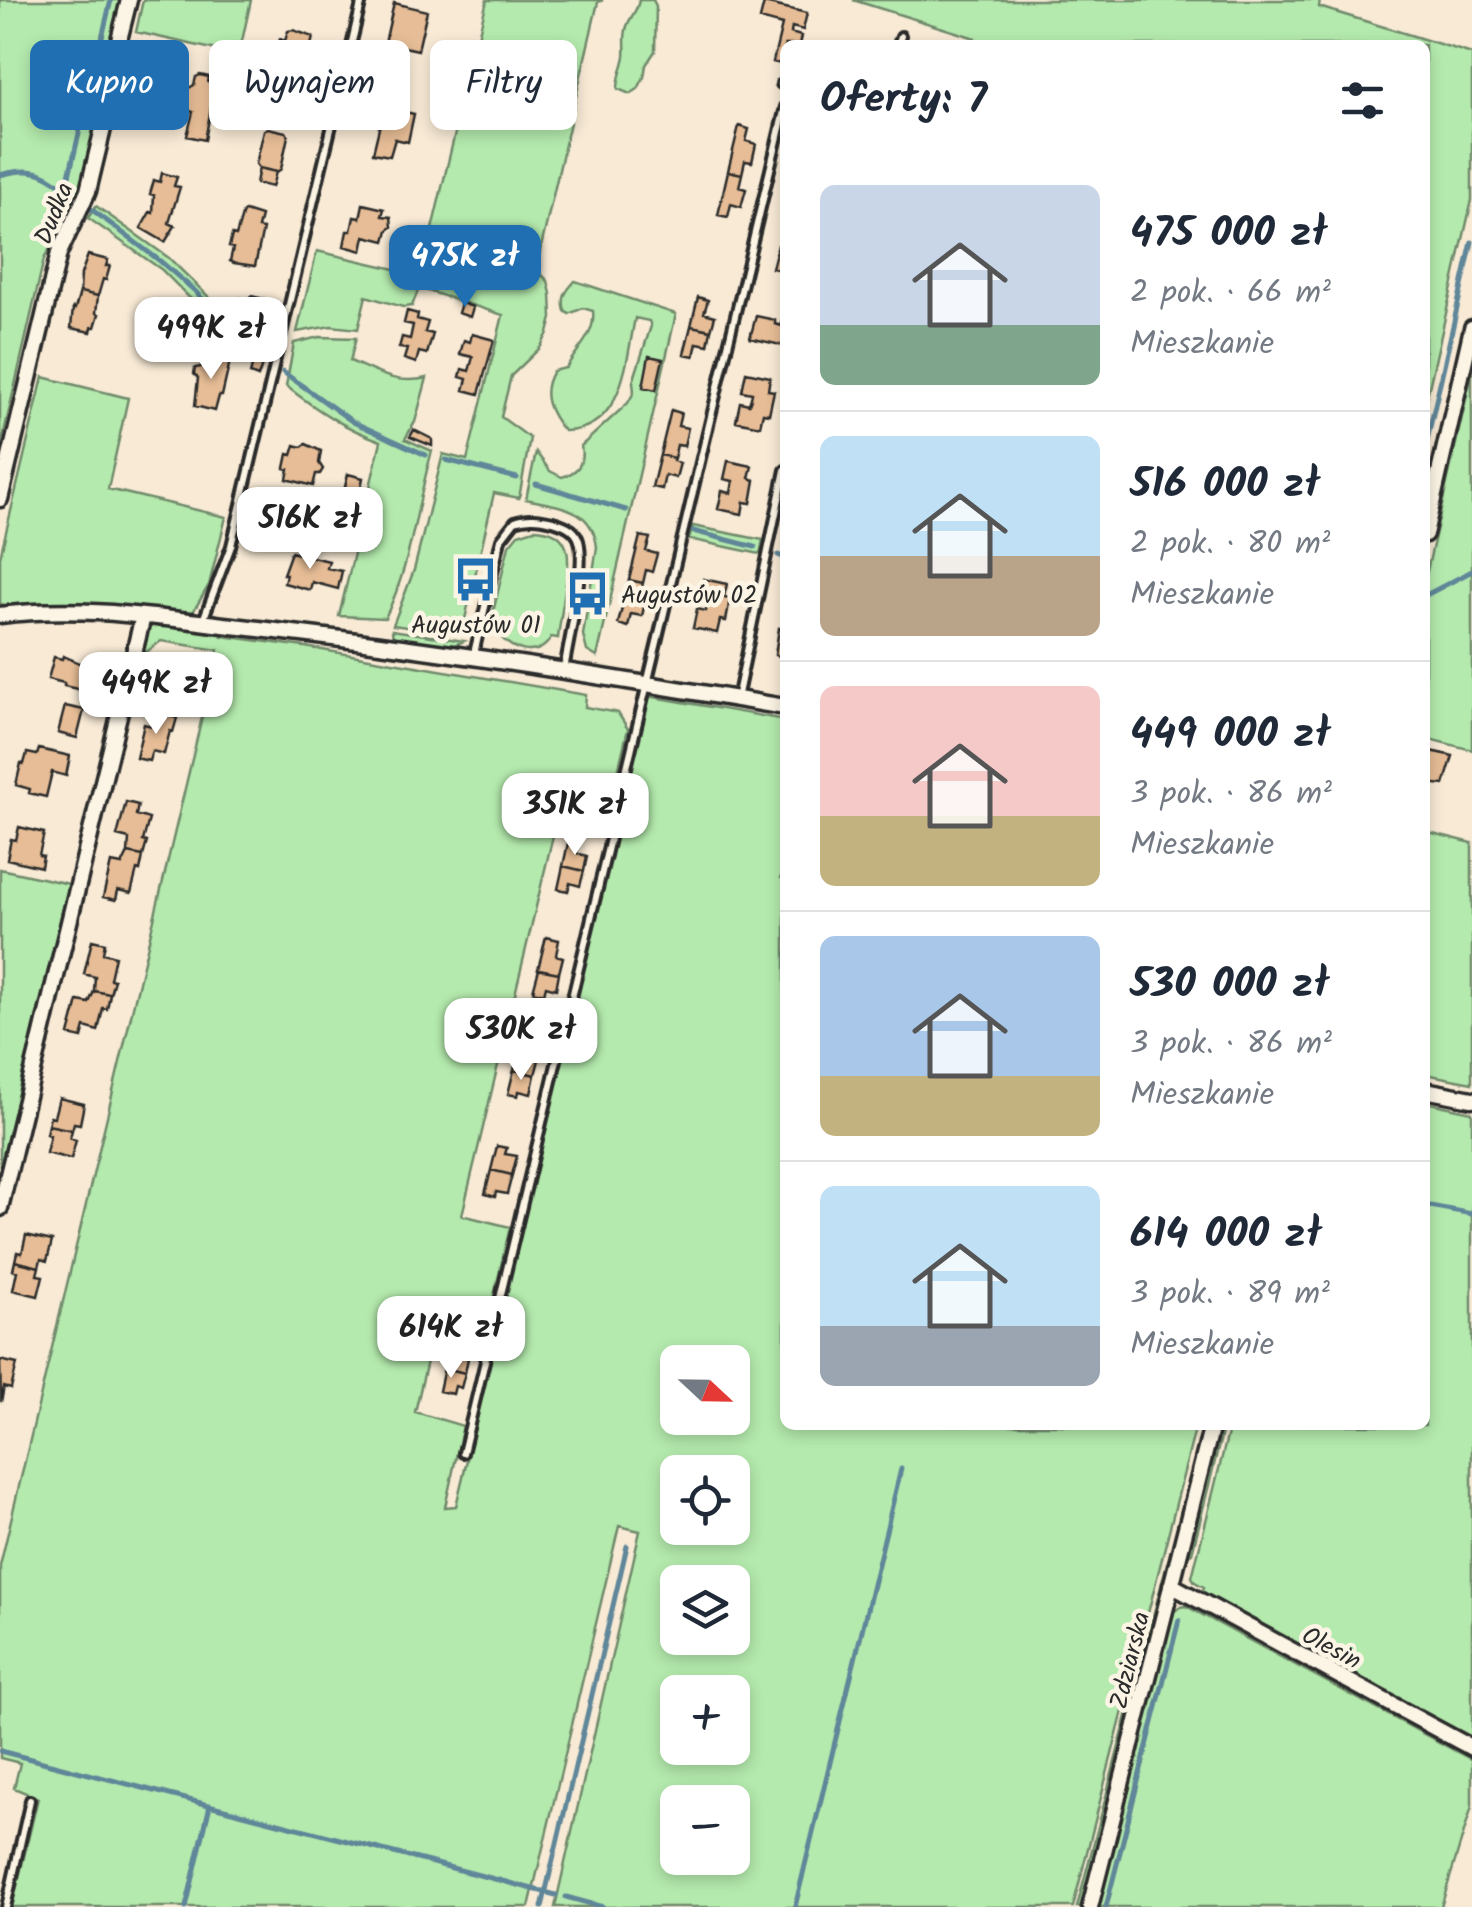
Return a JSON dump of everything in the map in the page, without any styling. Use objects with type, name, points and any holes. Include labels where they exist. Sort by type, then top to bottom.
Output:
[{"type":"street","name":"Dudka","points":[[0,500],[59,253],[88,191],[129,0]]},
{"type":"street","points":[[1430,512],[1472,328]]},
{"type":"street","points":[[0,615],[48,610],[143,616],[324,636],[646,683],[780,707]]},
{"type":"street","points":[[0,1208],[143,616]]},
{"type":"street","points":[[1430,1091],[1472,1099]]},
{"type":"street","name":"Zdziarska","points":[[1090,1907],[1211,1430]]},
{"type":"street","name":"Olesin","points":[[1171,1585],[1472,1748]]},
{"type":"lane","points":[[202,623],[231,546],[362,0]]},
{"type":"lane","points":[[900,40],[901,36]]},
{"type":"lane","points":[[463,1453],[780,127]]},
{"type":"lane","points":[[737,699],[780,494]]},
{"type":"lane","points":[[478,658],[475,649],[501,539],[515,521],[533,518],[570,528],[580,543],[580,568],[564,671]]},
{"type":"lane","points":[[6,1907],[30,1800]]},
{"type":"green space","points":[[0,0],[120,0],[112,40],[30,40],[30,130],[93,130],[73,210],[44,259],[0,450]]},
{"type":"green space","points":[[143,0],[251,0],[242,40],[209,40],[209,48],[189,44],[189,40],[136,32]]},
{"type":"green space","points":[[487,0],[603,0],[598,2],[577,92],[577,40],[477,40]]},
{"type":"green space","points":[[639,0],[653,0],[656,6],[655,51],[638,89],[630,94],[618,89],[618,84],[626,30]]},
{"type":"green space","points":[[853,0],[1320,0],[1319,7],[1426,40],[975,40]]},
{"type":"green space","points":[[1430,41],[1472,54],[1472,200],[1430,383]]},
{"type":"green space","points":[[456,130],[568,130],[536,269],[548,281],[552,318],[540,348],[511,376],[501,417],[530,438],[519,498],[494,493],[463,628],[454,634],[393,625],[414,570],[443,454],[467,460],[503,315],[419,288],[412,306],[366,296],[358,329],[331,326],[297,332],[317,251],[421,275]]},
{"type":"green space","points":[[96,206],[169,258],[266,353],[262,365],[253,362],[162,270],[88,218]]},
{"type":"green space","points":[[575,281],[676,314],[597,657],[587,651],[583,635],[597,547],[594,533],[572,511],[526,499],[536,452],[550,471],[562,477],[573,472],[581,462],[581,446],[628,403],[651,326],[649,321],[635,318],[624,373],[610,407],[599,420],[584,428],[564,431],[550,410],[546,395],[549,379],[553,371],[566,368],[585,341],[593,320],[593,311],[565,311],[565,294]]},
{"type":"green space","points":[[319,337],[356,338],[350,361],[378,373],[396,379],[427,378],[415,422],[405,439],[432,451],[407,557],[385,618],[339,616],[381,441],[331,418],[286,386],[294,343]]},
{"type":"green space","points":[[1472,373],[1472,750],[1430,739],[1430,558]]},
{"type":"green space","points":[[43,377],[128,398],[108,489],[226,517],[209,585],[193,612],[87,604],[0,603],[0,557]]},
{"type":"green space","points":[[693,526],[763,540],[760,554],[689,539]]},
{"type":"green space","points":[[534,529],[547,531],[563,541],[568,567],[558,638],[551,637],[531,651],[515,648],[490,625],[509,545],[518,534]]},
{"type":"green space","points":[[156,623],[223,627],[222,636],[586,695],[585,707],[618,713],[628,729],[606,822],[559,811],[462,1215],[510,1227],[487,1326],[438,1315],[415,1412],[463,1426],[445,1507],[456,1506],[648,696],[780,719],[780,1430],[1195,1430],[1073,1907],[555,1907],[640,1531],[619,1526],[529,1907],[12,1907],[38,1798],[14,1788],[20,1763],[0,1758],[0,1566],[218,650],[161,641],[145,653],[142,647],[147,630]]},
{"type":"green space","points":[[392,630],[464,641],[452,646],[393,639]]},
{"type":"green space","points":[[1430,832],[1472,843],[1472,1083],[1430,1075]]},
{"type":"green space","points":[[0,869],[69,884],[0,1168]]},
{"type":"green space","points":[[1430,1103],[1472,1112],[1472,1737],[1202,1592],[1204,1587],[1192,1577],[1229,1430],[1430,1430]]},
{"type":"green space","points":[[1219,1430],[1223,1430],[1192,1553],[1188,1555]]},
{"type":"green space","points":[[1167,1563],[1083,1907],[1077,1907]]},
{"type":"green space","points":[[1186,1606],[1472,1760],[1472,1806],[1441,1907],[1097,1907],[1173,1612]]},
{"type":"building","points":[[394,3],[427,11],[418,50],[410,48],[410,40],[386,40]]},
{"type":"building","points":[[764,3],[807,13],[803,30],[792,27],[791,33],[801,36],[800,40],[780,40],[780,64],[773,62],[782,25],[760,19]]},
{"type":"building","points":[[288,31],[313,37],[312,40],[285,40]]},
{"type":"building","points":[[196,77],[209,77],[205,140],[187,136],[193,112],[189,111],[189,88]]},
{"type":"building","points":[[410,113],[414,114],[408,142],[395,139],[390,156],[373,153],[379,130],[410,130]]},
{"type":"building","points":[[739,126],[749,129],[746,141],[756,144],[752,162],[745,161],[742,174],[728,171]]},
{"type":"building","points":[[264,130],[286,132],[281,169],[277,172],[256,164]]},
{"type":"building","points":[[259,168],[276,172],[272,187],[256,183]]},
{"type":"building","points":[[728,171],[742,174],[739,187],[746,189],[741,207],[731,204],[728,217],[718,215]]},
{"type":"building","points":[[162,173],[177,177],[174,186],[180,187],[169,223],[175,226],[165,242],[141,228],[153,213],[154,195],[150,194],[154,180],[160,182]]},
{"type":"building","points":[[363,204],[384,209],[382,216],[391,217],[392,227],[385,241],[365,236],[362,251],[344,246],[347,231],[351,231],[354,217],[360,218]]},
{"type":"building","points":[[245,211],[261,216],[258,228],[263,229],[255,266],[230,261],[232,235],[236,236]]},
{"type":"building","points":[[778,245],[780,246],[780,270],[772,268]]},
{"type":"building","points":[[88,255],[108,260],[106,266],[110,266],[98,296],[80,292]]},
{"type":"building","points":[[80,292],[98,296],[99,314],[91,332],[71,328]]},
{"type":"building","points":[[251,296],[268,300],[264,317],[238,311],[241,298],[249,300]]},
{"type":"building","points":[[698,297],[708,300],[704,313],[715,316],[711,330],[691,326]]},
{"type":"building","points":[[461,303],[473,307],[470,317],[458,313]]},
{"type":"building","points":[[407,311],[428,322],[425,332],[433,334],[427,354],[419,352],[416,363],[404,359],[407,349],[399,348],[402,337],[410,339],[413,325],[404,323]]},
{"type":"building","points":[[756,316],[775,320],[780,325],[780,345],[750,338]]},
{"type":"building","points":[[691,326],[711,330],[708,345],[697,343],[694,356],[684,354]]},
{"type":"building","points":[[472,334],[494,340],[479,394],[464,390],[467,379],[460,377],[462,369],[469,371],[473,357],[460,354],[464,340],[470,342]]},
{"type":"building","points":[[204,354],[230,361],[215,411],[195,406],[195,368],[201,367]]},
{"type":"building","points":[[649,356],[663,359],[656,390],[643,387]]},
{"type":"building","points":[[253,362],[262,365],[258,377],[250,374]]},
{"type":"building","points":[[746,372],[770,377],[768,390],[774,391],[769,414],[763,413],[760,426],[736,421],[740,402],[749,404],[751,398],[752,393],[742,391]]},
{"type":"building","points":[[671,410],[681,413],[678,426],[688,428],[684,446],[677,445],[674,458],[660,455]]},
{"type":"building","points":[[414,430],[432,439],[432,446],[410,437]]},
{"type":"building","points":[[306,444],[321,451],[319,463],[323,469],[316,474],[313,486],[287,479],[289,469],[285,468],[295,445]]},
{"type":"building","points":[[660,455],[680,463],[676,478],[665,475],[662,489],[652,487]]},
{"type":"building","points":[[728,461],[752,466],[749,478],[755,480],[751,503],[744,502],[742,514],[718,509],[722,491],[731,493],[733,481],[724,479]]},
{"type":"building","points":[[348,474],[363,478],[354,519],[331,514],[334,502],[341,504]]},
{"type":"building","points":[[640,536],[650,538],[646,551],[657,554],[652,572],[646,570],[643,583],[629,580]]},
{"type":"building","points":[[291,552],[329,561],[327,568],[342,571],[338,589],[312,582],[310,590],[284,583]]},
{"type":"building","points":[[703,579],[727,584],[724,597],[730,598],[726,621],[720,620],[717,633],[693,628],[697,609],[706,611],[708,600],[699,598]]},
{"type":"building","points":[[629,580],[643,583],[639,597],[646,598],[642,616],[631,614],[628,627],[618,624]]},
{"type":"building","points":[[779,628],[780,656],[775,655]]},
{"type":"building","points":[[63,656],[101,672],[96,691],[48,679],[54,657]]},
{"type":"building","points":[[159,663],[172,666],[169,677],[182,680],[177,718],[161,714],[162,700],[151,697]]},
{"type":"building","points":[[65,706],[84,710],[77,738],[58,733]]},
{"type":"building","points":[[161,714],[177,718],[164,754],[152,751],[149,761],[136,758],[144,724],[156,727]]},
{"type":"building","points":[[39,749],[70,756],[66,776],[52,772],[46,797],[16,785],[27,753],[37,755]]},
{"type":"building","points":[[1430,751],[1453,756],[1444,785],[1430,784]]},
{"type":"building","points":[[126,802],[138,805],[136,815],[149,819],[143,856],[128,853],[129,839],[117,836]]},
{"type":"building","points":[[19,827],[44,833],[39,855],[43,856],[41,867],[7,859],[11,839],[16,840]]},
{"type":"building","points":[[568,843],[578,846],[577,853],[587,856],[584,871],[563,866]]},
{"type":"building","points":[[128,853],[143,856],[131,893],[118,890],[116,900],[103,897],[111,863],[122,865]]},
{"type":"building","points":[[563,866],[584,871],[580,886],[570,883],[568,891],[558,889]]},
{"type":"building","points":[[546,937],[559,940],[556,955],[563,957],[559,973],[538,969]]},
{"type":"building","points":[[92,940],[105,943],[103,953],[115,956],[110,994],[94,991],[95,977],[84,974]]},
{"type":"building","points":[[539,969],[559,973],[556,989],[546,986],[544,994],[533,991]]},
{"type":"building","points":[[94,991],[110,994],[98,1031],[85,1027],[82,1038],[69,1035],[78,1001],[89,1003]]},
{"type":"building","points":[[520,1045],[530,1048],[528,1053],[540,1056],[535,1075],[514,1070]]},
{"type":"building","points":[[514,1070],[535,1075],[531,1094],[508,1094]]},
{"type":"building","points":[[59,1098],[84,1104],[80,1124],[74,1123],[72,1130],[48,1125]]},
{"type":"building","points":[[48,1125],[72,1130],[70,1138],[76,1140],[71,1159],[46,1153]]},
{"type":"building","points":[[497,1146],[507,1148],[505,1154],[517,1156],[512,1175],[491,1170]]},
{"type":"building","points":[[491,1170],[512,1175],[507,1194],[485,1194]]},
{"type":"building","points":[[26,1235],[52,1241],[47,1261],[41,1259],[39,1267],[15,1261],[17,1252],[22,1253]]},
{"type":"building","points":[[15,1261],[39,1267],[37,1275],[43,1276],[38,1296],[13,1290]]},
{"type":"building","points":[[452,1337],[466,1340],[458,1355],[468,1358],[465,1373],[444,1368]]},
{"type":"building","points":[[0,1360],[17,1364],[11,1389],[4,1387],[1,1402]]},
{"type":"building","points":[[444,1368],[465,1373],[461,1388],[455,1386],[453,1394],[439,1391]]},
{"type":"waterway","points":[[66,188],[111,0]]},
{"type":"waterway","points":[[0,175],[38,173],[71,193]]},
{"type":"waterway","points":[[91,209],[195,291],[261,360]]},
{"type":"waterway","points":[[1430,427],[1472,242]]},
{"type":"waterway","points":[[283,372],[353,422],[426,455]]},
{"type":"waterway","points":[[446,460],[517,478]]},
{"type":"waterway","points":[[536,484],[626,510]]},
{"type":"waterway","points":[[693,531],[755,547]]},
{"type":"waterway","points":[[1430,593],[1472,571]]},
{"type":"waterway","points":[[1430,1206],[1472,1214]]},
{"type":"waterway","points":[[795,1907],[901,1469]]},
{"type":"waterway","points":[[542,1907],[627,1546]]},
{"type":"waterway","points":[[1106,1907],[1179,1620]]},
{"type":"waterway","points":[[0,1751],[556,1895]]},
{"type":"waterway","points":[[186,1907],[210,1805]]},
{"type":"waterway","points":[[566,1897],[603,1907]]},
{"type":"place","name":"Augustów 01","points":[[476,580]]},
{"type":"place","name":"Augustów 02","points":[[588,594]]}]
